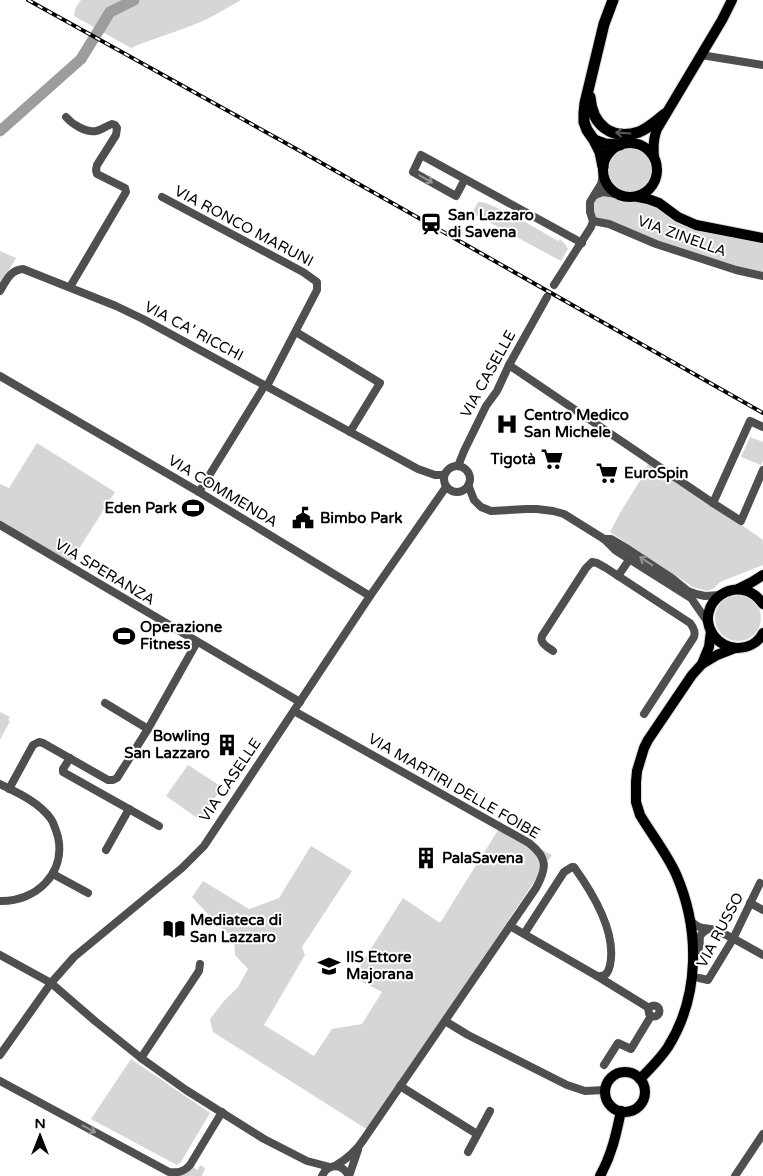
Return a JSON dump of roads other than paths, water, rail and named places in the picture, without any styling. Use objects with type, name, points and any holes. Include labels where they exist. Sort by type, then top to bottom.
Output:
[{"type":"highway","points":[[603,0],[604,24]]},
{"type":"highway","points":[[603,171],[600,152],[587,130],[584,113],[604,24],[613,0]]},
{"type":"highway","points":[[590,81],[590,106],[600,124],[609,131],[619,134],[640,132],[665,114]]},
{"type":"highway","points":[[594,140],[605,144],[620,145]]},
{"type":"main road","points":[[659,203],[656,193],[657,171],[653,146],[654,136],[732,0]]},
{"type":"main road","points":[[657,129],[644,140],[620,145],[611,150],[605,159],[603,171],[607,186],[616,194],[648,198],[659,203],[678,217],[696,225],[763,238]]},
{"type":"main road","points":[[633,143],[642,146],[654,157]]},
{"type":"main road","points":[[637,197],[648,190],[656,179]]},
{"type":"main road","points":[[738,589],[763,575]]},
{"type":"main road","points":[[702,664],[709,647],[710,627],[708,615],[711,605],[720,595],[728,590],[748,591],[754,593],[763,604]]},
{"type":"main road","points":[[710,627],[716,639],[735,648]]},
{"type":"main road","points":[[640,1079],[667,1049],[680,1023],[692,982],[693,956],[690,920],[676,874],[640,815],[636,802],[637,771],[648,740],[692,675],[702,664],[735,648],[753,644],[763,634]]},
{"type":"main road","points":[[622,1072],[635,1075],[640,1079],[645,1092],[640,1104],[634,1110],[625,1112],[609,1104],[605,1090],[611,1078],[622,1072]]},
{"type":"main road","points":[[600,1176],[613,1148],[621,1111]]},
{"type":"street","points":[[701,55],[763,65]]},
{"type":"street","points":[[66,117],[73,124],[93,132],[112,124],[117,128],[116,135],[97,165],[96,170],[97,174],[125,188],[126,192],[70,287]]},
{"type":"street","points":[[465,179],[456,196],[413,172],[421,155],[465,179],[582,243]]},
{"type":"street","points":[[554,285],[591,227],[593,221],[590,202],[601,184],[603,171]]},
{"type":"street","points":[[595,195],[604,192],[616,194]]},
{"type":"street","name":"VIA RONCO MARUNI","points":[[162,197],[303,272],[317,282],[317,290],[296,332],[266,385],[199,492]]},
{"type":"street","name":"VIA ZINELLA","points":[[593,221],[609,224],[656,244],[736,270],[763,276]]},
{"type":"street","name":"VIA CA' RICCHI","points":[[0,291],[9,275],[14,271],[18,269],[28,270],[116,306],[143,318],[418,469],[435,475],[443,475]]},
{"type":"street","name":"VIA CASELLE","points":[[458,466],[486,406],[497,391],[509,365],[547,298]]},
{"type":"street","points":[[296,332],[380,383],[350,432]]},
{"type":"street","points":[[509,365],[741,520],[763,470]]},
{"type":"street","name":"VIA COMMENDA","points":[[0,376],[199,492],[370,596]]},
{"type":"street","points":[[713,503],[750,421],[763,428]]},
{"type":"street","points":[[474,500],[457,492],[452,492],[446,487],[443,475],[448,470],[458,466],[468,471],[471,480],[469,487],[474,500],[481,508],[491,511],[526,508],[564,514],[604,539],[615,550],[630,560],[686,594],[691,598],[710,627]]},
{"type":"street","name":"VIA CASELLE","points":[[0,1055],[51,983],[74,957],[172,877],[199,852],[370,596],[446,487]]},
{"type":"street","points":[[457,492],[469,487]]},
{"type":"street","name":"VIA SPERANZA","points":[[0,525],[300,702]]},
{"type":"street","points":[[604,539],[611,540],[628,549],[688,591],[705,596],[720,595]]},
{"type":"street","points":[[618,576],[630,560]]},
{"type":"street","points":[[553,651],[541,642],[540,639],[590,563],[594,562],[690,624],[695,634],[691,643],[644,714]]},
{"type":"street","points":[[9,789],[30,750],[36,743],[43,743],[108,780],[117,778],[197,642]]},
{"type":"street","points":[[105,703],[148,728]]},
{"type":"street","name":"VIA MARTIRI DELLE FOIBE","points":[[294,711],[521,839],[540,853],[544,863],[541,878],[510,926],[360,1146],[348,1158],[325,1170],[321,1176]]},
{"type":"street","points":[[70,758],[63,772],[159,826]]},
{"type":"street","points":[[0,784],[37,804],[47,814],[53,823],[59,847],[58,860],[52,874],[40,888],[27,896],[0,901]]},
{"type":"street","points":[[106,850],[129,809]]},
{"type":"street","points":[[524,934],[564,872],[574,867],[600,909],[610,944],[611,962],[609,969],[603,977],[597,976]]},
{"type":"street","points":[[52,874],[88,893]]},
{"type":"street","name":"VIA RUSSO","points":[[699,978],[708,980],[733,939],[760,883]]},
{"type":"street","points":[[750,903],[763,910]]},
{"type":"street","points":[[690,920],[696,926],[716,930],[763,955]]},
{"type":"street","points":[[510,926],[597,976],[650,1012],[631,1050],[618,1043],[604,1065]]},
{"type":"street","points":[[693,956],[699,948],[701,934],[708,929]]},
{"type":"street","points":[[0,955],[51,983],[141,1058],[186,1090],[264,1139],[307,1161],[332,1167]]},
{"type":"street","points":[[141,1058],[199,971],[200,964]]},
{"type":"street","points":[[445,1021],[468,1035],[567,1085],[586,1091],[605,1090]]},
{"type":"street","points":[[0,1081],[169,1172],[181,1172],[190,1165],[222,1112]]},
{"type":"street","points":[[400,1086],[477,1134]]},
{"type":"street","points":[[468,1152],[490,1111]]},
{"type":"street","points":[[735,1176],[763,1134]]},
{"type":"street","name":"VIA MARTIRI DELLE FOIBE","points":[[349,1176],[360,1146]]},
{"type":"street","points":[[307,1161],[321,1176]]},
{"type":"street","name":"VIA MARTIRI DELLE FOIBE","points":[[332,1167],[339,1166],[349,1176]]},
{"type":"waterway","points":[[0,131],[81,59],[110,12],[134,0]]},
{"type":"railway","points":[[28,0],[318,161],[763,413]]},
{"type":"place","name":"San Lazzaro di Savena","points":[[431,224]]},
{"type":"place","name":"Centro Medico San Michele","points":[[507,424]]},
{"type":"place","name":"Tigotà","points":[[552,459]]},
{"type":"place","name":"EuroSpin","points":[[607,473]]},
{"type":"place","name":"Eden Park","points":[[193,508]]},
{"type":"place","name":"Bimbo Park","points":[[303,518]]},
{"type":"place","name":"Operazione Fitness","points":[[124,636]]},
{"type":"place","name":"Bowling San Lazzaro","points":[[227,745]]},
{"type":"place","name":"PalaSavena","points":[[426,858]]},
{"type":"place","name":"Mediateca di San Lazzaro","points":[[174,929]]},
{"type":"place","name":"IIS Ettore Majorana","points":[[329,966]]}]
